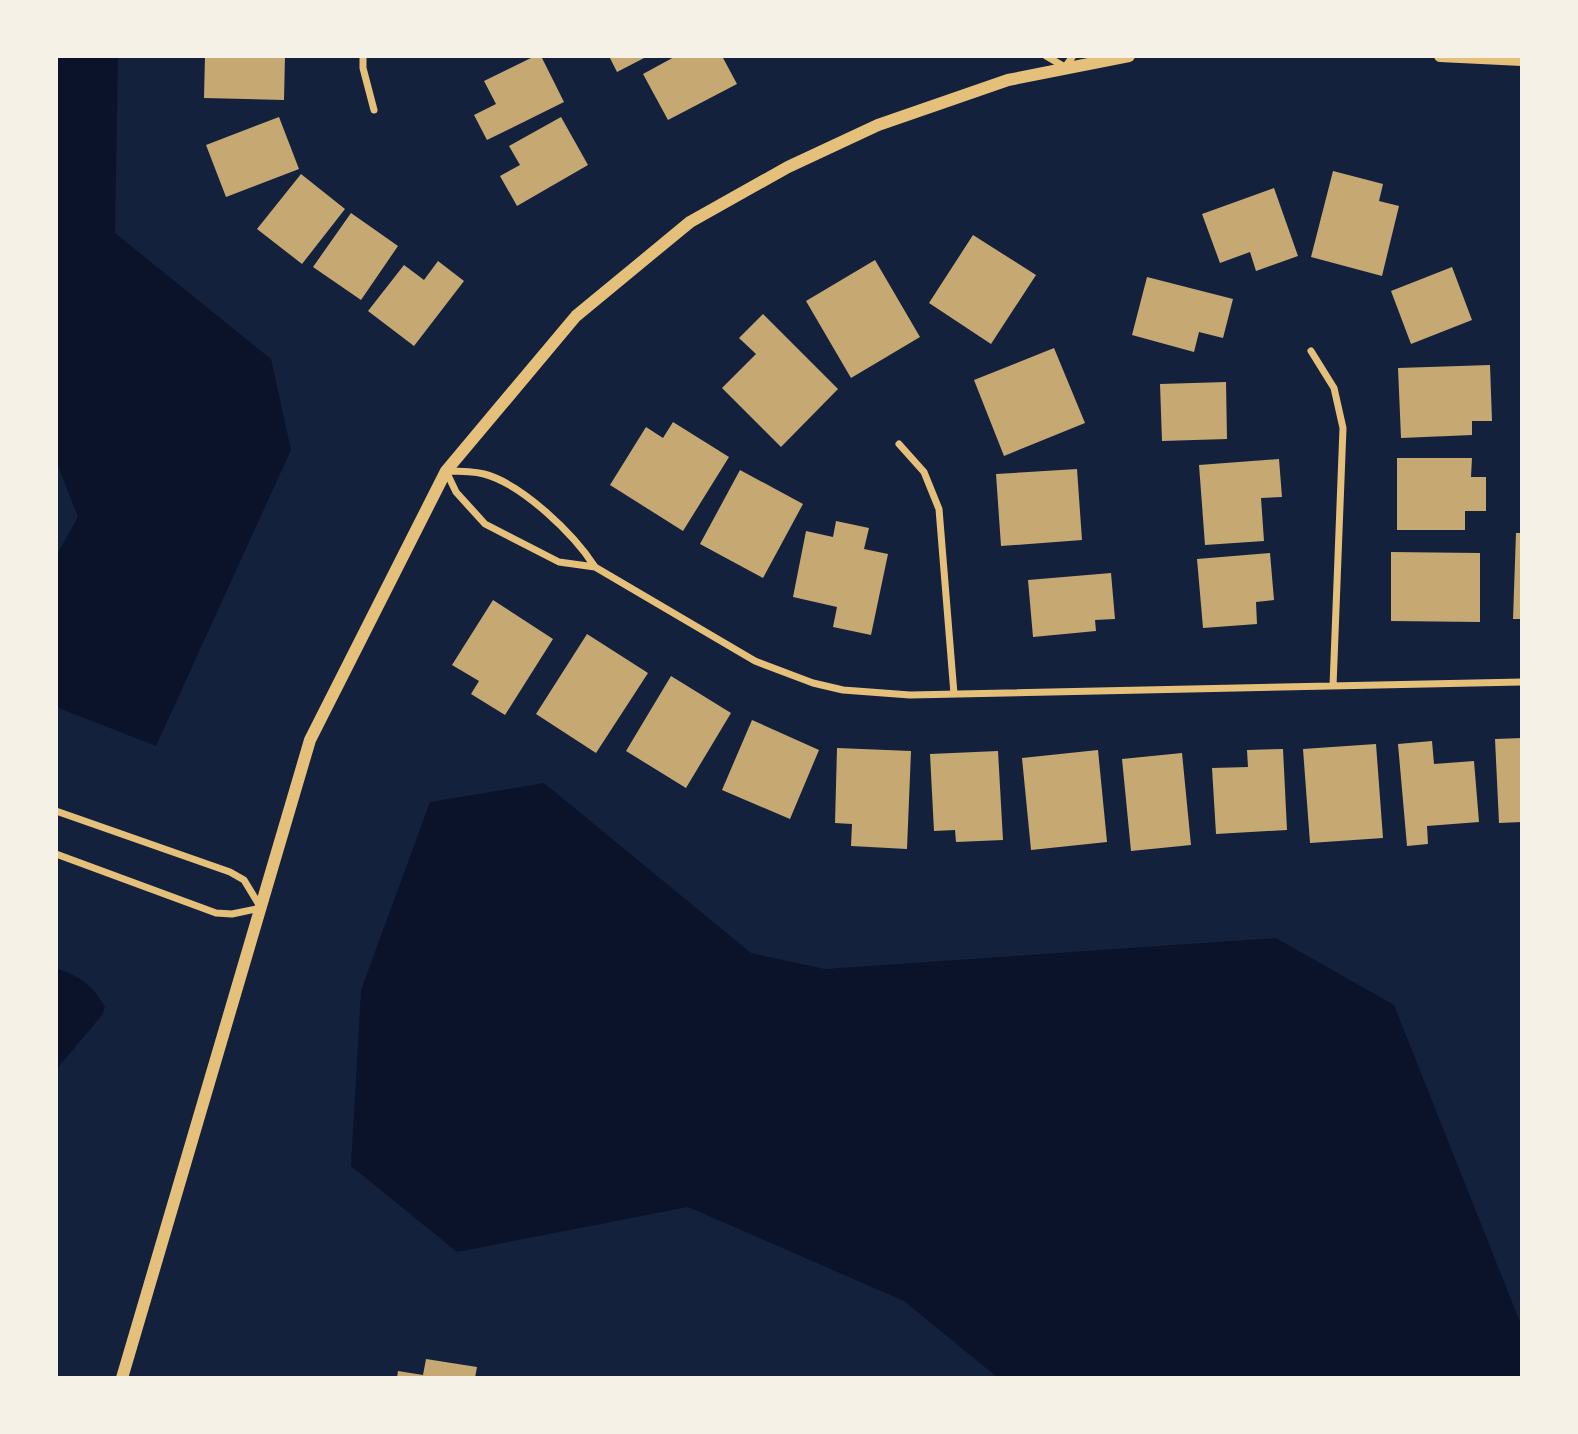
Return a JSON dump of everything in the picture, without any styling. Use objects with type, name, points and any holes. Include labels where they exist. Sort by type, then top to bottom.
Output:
[{"type":"street","points":[[363,56],[363,68],[374,110]]},
{"type":"street","points":[[1046,56],[1069,61]]},
{"type":"street","points":[[121,1378],[310,740],[446,471],[576,316],[690,222],[788,167],[878,125],[980,88],[1069,61],[1129,56]]},
{"type":"street","points":[[1440,56],[1522,60]]},
{"type":"street","points":[[1311,351],[1334,388],[1343,428],[1333,686]]},
{"type":"street","points":[[898,443],[924,471],[939,509],[954,694]]},
{"type":"street","points":[[446,471],[484,474],[500,480],[558,521],[573,536],[594,567]]},
{"type":"street","points":[[446,471],[463,500],[485,524],[559,562],[594,567],[727,647],[783,673],[823,685],[866,693],[954,694],[1522,682]]},
{"type":"street","points":[[56,811],[230,872],[244,880],[261,908]]},
{"type":"street","points":[[56,854],[216,913],[232,914],[261,908]]},
{"type":"water","points":[[56,56],[118,56],[115,233],[271,359],[291,450],[156,746],[56,707],[56,556],[78,517],[56,461]]},
{"type":"water","points":[[544,783],[751,953],[825,969],[1276,938],[1394,1005],[1522,1327],[1522,1378],[998,1378],[904,1301],[688,1207],[457,1252],[351,1166],[361,990],[430,802]]},
{"type":"water","points":[[56,968],[85,982],[105,1007],[102,1015],[56,1070]]},
{"type":"building","points":[[205,56],[285,56],[284,100],[204,98]]},
{"type":"building","points":[[535,56],[541,56],[564,102],[487,140],[474,115],[496,104],[484,81]]},
{"type":"building","points":[[609,56],[648,56],[617,72]]},
{"type":"building","points":[[676,56],[722,56],[737,84],[668,120],[643,74]]},
{"type":"building","points":[[279,117],[299,169],[226,197],[206,145]]},
{"type":"building","points":[[561,117],[588,165],[517,206],[500,176],[520,165],[509,146]]},
{"type":"building","points":[[1333,171],[1383,184],[1379,201],[1399,206],[1382,276],[1311,257]]},
{"type":"building","points":[[301,174],[345,209],[302,264],[257,229]]},
{"type":"building","points":[[1274,188],[1298,256],[1256,271],[1250,252],[1220,263],[1202,214]]},
{"type":"building","points":[[351,213],[398,246],[361,300],[313,267]]},
{"type":"building","points":[[973,235],[1036,275],[991,344],[929,303]]},
{"type":"building","points":[[875,260],[920,337],[851,378],[806,301]]},
{"type":"building","points":[[438,261],[464,281],[414,346],[368,311],[404,265],[424,280]]},
{"type":"building","points":[[1452,267],[1472,320],[1411,344],[1391,291]]},
{"type":"building","points":[[1147,277],[1233,299],[1223,338],[1199,332],[1194,352],[1132,335]]},
{"type":"building","points":[[763,314],[838,389],[781,447],[722,388],[756,354],[739,338]]},
{"type":"building","points":[[1054,348],[1085,423],[1004,456],[974,380]]},
{"type":"building","points":[[1490,365],[1492,421],[1472,421],[1472,435],[1401,438],[1398,368]]},
{"type":"building","points":[[1226,382],[1227,439],[1162,441],[1160,384]]},
{"type":"building","points":[[673,422],[729,457],[683,531],[610,485],[646,427],[663,438]]},
{"type":"building","points":[[1397,458],[1472,458],[1471,477],[1486,477],[1486,511],[1465,511],[1465,530],[1397,530]]},
{"type":"building","points":[[1279,459],[1282,497],[1261,498],[1264,541],[1205,545],[1199,465]]},
{"type":"building","points":[[1077,469],[1082,540],[1001,546],[996,474]]},
{"type":"building","points":[[740,470],[803,504],[763,578],[700,544]]},
{"type":"building","points":[[836,521],[869,528],[864,549],[888,554],[871,635],[833,627],[837,607],[793,597],[806,531],[833,537]]},
{"type":"building","points":[[1516,533],[1522,533],[1522,619],[1513,619]]},
{"type":"building","points":[[1391,552],[1480,553],[1480,622],[1391,621]]},
{"type":"building","points":[[1270,553],[1274,600],[1256,602],[1257,624],[1203,628],[1197,559]]},
{"type":"building","points":[[1111,573],[1115,619],[1095,620],[1096,631],[1033,637],[1028,580]]},
{"type":"building","points":[[493,600],[553,639],[505,715],[471,694],[479,681],[452,665]]},
{"type":"building","points":[[587,634],[648,673],[596,753],[536,714]]},
{"type":"building","points":[[671,676],[731,713],[686,788],[626,751]]},
{"type":"building","points":[[752,720],[819,750],[790,819],[722,790]]},
{"type":"building","points":[[1522,738],[1522,822],[1499,823],[1495,739]]},
{"type":"building","points":[[1432,741],[1434,764],[1474,761],[1479,822],[1427,826],[1428,844],[1407,846],[1398,744]]},
{"type":"building","points":[[1376,744],[1383,838],[1310,843],[1303,749]]},
{"type":"building","points":[[837,748],[911,751],[907,849],[851,846],[852,824],[835,823]]},
{"type":"building","points":[[1283,749],[1287,830],[1216,834],[1212,768],[1248,767],[1247,750]]},
{"type":"building","points":[[1098,750],[1107,842],[1031,850],[1022,758]]},
{"type":"building","points":[[998,751],[1003,840],[956,842],[955,830],[934,831],[930,754]]},
{"type":"building","points":[[1182,753],[1191,845],[1131,851],[1122,759]]},
{"type":"building","points":[[426,1359],[477,1367],[475,1378],[397,1378],[398,1371],[423,1375]]}]
